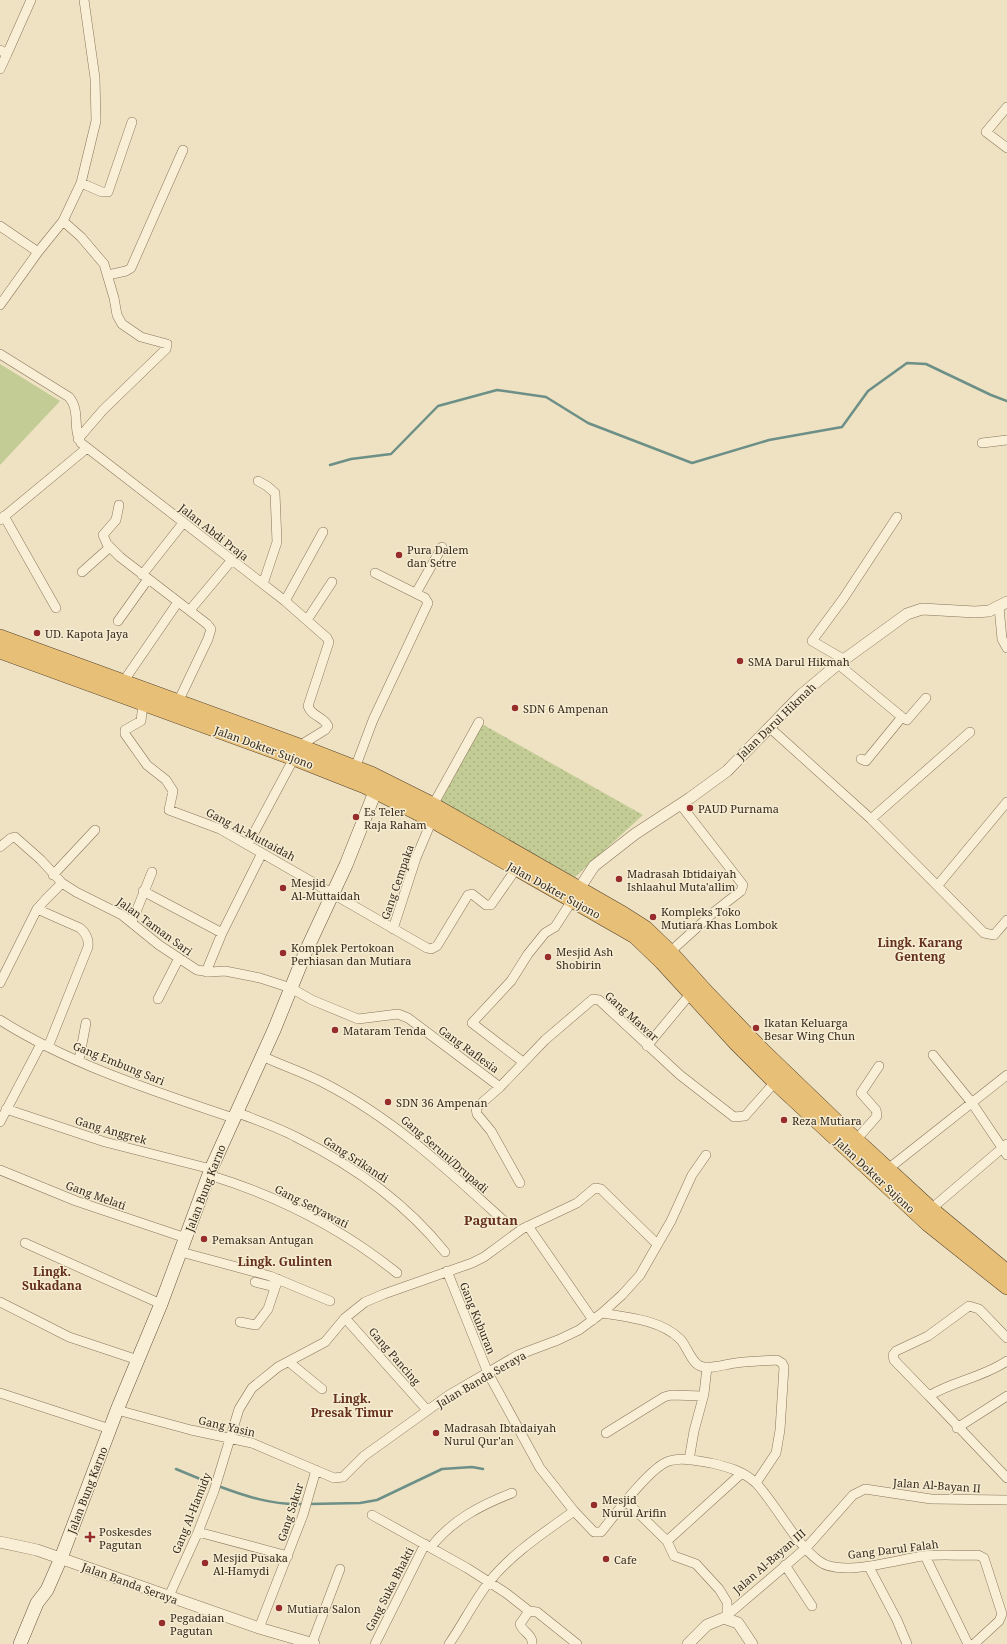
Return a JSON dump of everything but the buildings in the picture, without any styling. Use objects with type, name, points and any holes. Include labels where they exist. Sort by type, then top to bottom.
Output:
[{"type":"highway","points":[[0,637],[178,702],[210,721]]},
{"type":"highway","name":"Jalan Dokter Sujono","points":[[0,651],[142,704],[210,721],[297,752],[378,787],[516,869],[576,894],[635,936],[662,962],[775,1082],[838,1132],[928,1224],[1007,1287]]},
{"type":"highway","points":[[297,752],[355,768],[378,787],[433,805],[576,894],[645,928],[670,952],[838,1132],[856,1140],[931,1210],[1007,1272]]},
{"type":"main road","name":"Jalan Bung Karno","points":[[29,1644],[45,1607],[47,1590],[161,1304],[210,1172],[262,1056],[378,787]]},
{"type":"main road","name":"Jalan Bung Karno","points":[[20,1644],[37,1603],[47,1590]]},
{"type":"street","points":[[0,69],[3,52],[31,0]]},
{"type":"street","points":[[0,305],[38,252],[64,220],[81,183],[92,139],[96,109],[91,41],[84,0]]},
{"type":"street","points":[[1007,107],[986,132],[1007,148]]},
{"type":"street","points":[[81,183],[102,192],[108,192],[132,122]]},
{"type":"street","points":[[113,274],[131,268],[183,150]]},
{"type":"street","points":[[64,220],[113,274],[117,315],[122,324],[141,337],[167,344],[168,347],[103,410],[78,439]]},
{"type":"street","points":[[0,226],[38,252]]},
{"type":"street","points":[[0,354],[70,397],[75,409],[78,439]]},
{"type":"street","name":"Jalan Abdi Praja","points":[[78,439],[87,448],[182,523],[286,601],[327,638],[329,642],[308,706],[310,711],[325,721],[328,726],[297,752]]},
{"type":"street","points":[[982,443],[1007,440]]},
{"type":"street","points":[[56,608],[2,518],[87,448]]},
{"type":"street","points":[[258,481],[275,493],[277,542],[263,584]]},
{"type":"street","points":[[119,505],[116,520],[103,535],[110,547],[145,577],[209,626],[211,633],[178,702]]},
{"type":"street","points":[[896,517],[843,599],[812,641],[842,662],[907,720],[926,698]]},
{"type":"street","points":[[118,621],[145,577],[182,523]]},
{"type":"street","points":[[286,601],[323,532]]},
{"type":"street","points":[[82,572],[110,547]]},
{"type":"street","points":[[416,593],[442,547]]},
{"type":"street","points":[[190,610],[231,561]]},
{"type":"street","points":[[355,768],[373,720],[428,603],[425,598],[375,573]]},
{"type":"street","points":[[307,620],[332,582]]},
{"type":"street","points":[[123,682],[178,602]]},
{"type":"street","points":[[1003,605],[1002,639],[1007,648]]},
{"type":"street","name":"Jalan Darul Hikmah","points":[[576,894],[594,866],[635,834],[727,771],[801,695],[842,662],[907,614],[915,610],[922,609],[975,612],[989,611],[1003,605]]},
{"type":"street","name":"Gang Al-Muttaidah","points":[[142,704],[141,721],[125,730],[125,734],[147,765],[170,784],[173,791],[168,809],[210,824],[248,844],[427,948],[431,949],[437,946],[468,895],[472,894],[486,905],[491,905],[516,869]]},
{"type":"street","points":[[861,759],[866,761],[902,717]]},
{"type":"street","points":[[433,805],[478,722]]},
{"type":"street","points":[[769,727],[871,819],[986,934],[994,935],[1007,920]]},
{"type":"street","points":[[871,819],[970,732]]},
{"type":"street","points":[[248,844],[297,752]]},
{"type":"street","points":[[938,885],[1007,802]]},
{"type":"street","points":[[670,952],[714,912],[741,891],[743,885],[680,804]]},
{"type":"street","name":"Gang Cempaka","points":[[393,929],[416,858],[432,820]]},
{"type":"street","points":[[53,875],[95,830]]},
{"type":"street","name":"Jalan Taman Sari","points":[[0,847],[13,837],[41,860],[53,875],[62,883],[76,892],[115,910],[178,958],[194,968],[206,972],[237,973],[291,988]]},
{"type":"street","points":[[206,972],[222,932],[262,853]]},
{"type":"street","points":[[132,922],[143,891],[152,872]]},
{"type":"street","points":[[0,983],[37,909],[62,883]]},
{"type":"street","points":[[143,891],[222,932]]},
{"type":"street","points":[[523,1062],[472,1023],[511,981],[528,954],[545,933],[554,927],[576,894]]},
{"type":"street","points":[[0,1122],[6,1109],[44,1045],[88,947],[86,935],[80,928],[37,909]]},
{"type":"street","points":[[158,999],[178,958]]},
{"type":"street","name":"Gang Raflesia","points":[[291,988],[312,1000],[358,1019],[398,1014],[408,1018],[500,1087]]},
{"type":"street","points":[[647,1046],[691,993]]},
{"type":"street","name":"Gang Mawar","points":[[520,1183],[491,1131],[477,1114],[477,1107],[500,1087],[545,1040],[595,998],[601,1001],[647,1046],[680,1075],[736,1118],[745,1116],[775,1082]]},
{"type":"street","name":"Gang Embung Sari","points":[[0,1020],[44,1045],[80,1055],[179,1100],[235,1115]]},
{"type":"street","points":[[80,1055],[86,1023]]},
{"type":"street","points":[[931,1210],[1005,1149],[972,1103],[933,1055]]},
{"type":"street","name":"Gang Seruni/Drupadi","points":[[262,1056],[325,1083],[385,1119],[444,1167],[502,1220]]},
{"type":"street","points":[[856,1140],[876,1118],[876,1110],[861,1093],[879,1066]]},
{"type":"street","points":[[888,1169],[1007,1075]]},
{"type":"street","name":"Gang Anggrek","points":[[6,1109],[105,1142],[210,1172]]},
{"type":"street","name":"Gang Srikandi","points":[[235,1115],[296,1137],[366,1179],[413,1216],[445,1252]]},
{"type":"street","name":"Jalan Banda Seraya","points":[[328,1476],[338,1479],[343,1477],[364,1456],[427,1410],[518,1355],[572,1334],[602,1313],[622,1295],[640,1274],[671,1221],[692,1175],[706,1155]]},
{"type":"street","name":"Gang Melati","points":[[0,1170],[97,1208],[186,1238]]},
{"type":"street","name":"Gang Setyawati","points":[[210,1172],[230,1182],[278,1201],[332,1228],[367,1249],[397,1273]]},
{"type":"street","name":"Gang Al-Hamidy","points":[[169,1596],[198,1532],[217,1482],[239,1409],[248,1393],[278,1367],[324,1342],[357,1307],[374,1298],[484,1257],[528,1226],[577,1203],[594,1188],[598,1188],[657,1244]]},
{"type":"street","points":[[528,1226],[593,1320]]},
{"type":"street","points":[[25,1243],[161,1304]]},
{"type":"street","points":[[181,1252],[330,1301]]},
{"type":"street","name":"Gang Kuburan","points":[[447,1271],[488,1373],[540,1468],[574,1511],[594,1532]]},
{"type":"street","points":[[255,1282],[276,1283]]},
{"type":"street","points":[[240,1322],[256,1325],[268,1309],[276,1283]]},
{"type":"street","points":[[0,1302],[69,1337],[138,1360]]},
{"type":"street","points":[[1007,1338],[979,1310],[969,1306],[928,1336],[896,1351],[893,1355],[894,1360],[957,1428],[1004,1467],[1007,1478]]},
{"type":"street","points":[[602,1313],[638,1320],[668,1330],[684,1344],[698,1365],[707,1367],[776,1360],[784,1365],[780,1430],[776,1453],[756,1483]]},
{"type":"street","name":"Gang Pancing","points":[[345,1318],[427,1410]]},
{"type":"street","points":[[932,1400],[940,1389],[985,1374],[1007,1361]]},
{"type":"street","points":[[289,1362],[322,1389]]},
{"type":"street","points":[[689,1460],[694,1431],[704,1396],[707,1367]]},
{"type":"street","points":[[0,1393],[110,1429]]},
{"type":"street","points":[[606,1432],[664,1396],[704,1396]]},
{"type":"street","points":[[957,1428],[1007,1396]]},
{"type":"street","name":"Gang Yasin","points":[[118,1410],[188,1429],[252,1444],[328,1476]]},
{"type":"street","name":"Gang Darul Falah","points":[[594,1532],[601,1532],[654,1470],[668,1461],[689,1460],[721,1466],[742,1473],[756,1483],[806,1548],[819,1561],[830,1566],[869,1566],[925,1556],[978,1555],[984,1558],[1004,1619],[974,1644]]},
{"type":"street","name":"Gang Sakur","points":[[259,1628],[303,1515],[316,1470]]},
{"type":"street","points":[[667,1541],[742,1473]]},
{"type":"street","name":"Jalan Al-Bayan III","points":[[725,1615],[806,1548],[853,1495],[865,1489]]},
{"type":"street","name":"Jalan Al-Bayan II","points":[[865,1489],[931,1499],[1007,1500]]},
{"type":"street","name":"Gang Suka Bhakti","points":[[375,1644],[428,1546],[468,1514],[512,1492]]},
{"type":"street","points":[[627,1502],[667,1541],[674,1556],[696,1564],[719,1589],[727,1602],[725,1615]]},
{"type":"street","points":[[449,1644],[489,1582],[513,1558],[574,1511]]},
{"type":"street","points":[[372,1514],[489,1582],[529,1611],[537,1612],[577,1644]]},
{"type":"street","points":[[198,1532],[288,1556]]},
{"type":"street","name":"Jalan Banda Seraya","points":[[0,1542],[37,1550],[259,1628],[313,1644]]},
{"type":"street","points":[[925,1556],[968,1644]]},
{"type":"street","points":[[785,1565],[812,1606]]},
{"type":"street","points":[[869,1566],[897,1620],[907,1644]]},
{"type":"street","points":[[313,1644],[340,1569]]},
{"type":"street","points":[[529,1611],[520,1624],[532,1638],[532,1644]]},
{"type":"street","points":[[688,1644],[707,1625],[725,1615]]},
{"type":"street","points":[[725,1615],[738,1623],[752,1644]]},
{"type":"green space","points":[[0,364],[60,401],[0,465]]},
{"type":"green space","points":[[482,724],[643,815],[575,877],[439,801]]},
{"type":"waterway","points":[[330,465],[351,459],[391,454],[438,406],[497,390],[546,397],[588,423],[692,463],[769,440],[842,427],[868,391],[907,363],[926,364],[1007,401]]},
{"type":"waterway","points":[[309,1504],[360,1503],[377,1500],[442,1469],[472,1467],[483,1469]]},
{"type":"waterway","points":[[176,1469],[205,1481]]},
{"type":"waterway","points":[[218,1486],[269,1501],[301,1504]]},
{"type":"place","name":"Pura Dalem dan Setre","points":[[399,555]]},
{"type":"place","name":"UD. Kapota Jaya","points":[[37,633]]},
{"type":"place","name":"SMA Darul Hikmah","points":[[740,661]]},
{"type":"place","name":"SDN 6 Ampenan","points":[[515,708]]},
{"type":"place","name":"PAUD Purnama","points":[[690,808]]},
{"type":"place","name":"Es Teler Raja Raham","points":[[356,817]]},
{"type":"place","name":"Madrasah Ibtidaiyah Ishlaahul Muta'allim","points":[[619,879]]},
{"type":"place","name":"Mesjid Al-Muttaidah","points":[[283,888]]},
{"type":"place","name":"Kompleks Toko Mutiara Khas Lombok","points":[[653,917]]},
{"type":"place","name":"Komplek Pertokoan Perhiasan dan Mutiara","points":[[283,953]]},
{"type":"place","name":"Mesjid Ash Shobirin","points":[[548,957]]},
{"type":"place","name":"Ikatan Keluarga Besar Wing Chun","points":[[756,1028]]},
{"type":"place","name":"Mataram Tenda","points":[[335,1030]]},
{"type":"place","name":"SDN 36 Ampenan","points":[[388,1102]]},
{"type":"place","name":"Reza Mutiara","points":[[784,1120]]},
{"type":"place","name":"Pemaksan Antugan","points":[[204,1239]]},
{"type":"place","name":"Madrasah Ibtadaiyah Nurul Qur'an","points":[[436,1433]]},
{"type":"place","name":"Mesjid Nurul Arifin","points":[[594,1505]]},
{"type":"place","name":"Poskesdes Pagutan","points":[[90,1537]]},
{"type":"place","name":"Cafe","points":[[606,1559]]},
{"type":"place","name":"Mesjid Pusaka Al-Hamydi","points":[[205,1563]]},
{"type":"place","name":"Mutiara Salon","points":[[279,1608]]},
{"type":"place","name":"Pegadaian Pagutan","points":[[162,1623]]},
{"type":"district","name":"Lingk. Karang Genteng","points":[[920,949]]},
{"type":"district","name":"Pagutan","points":[[491,1220]]},
{"type":"district","name":"Lingk. Gulinten","points":[[285,1261]]},
{"type":"district","name":"Lingk. Sukadana","points":[[52,1278]]},
{"type":"district","name":"Lingk. Presak Timur","points":[[352,1405]]}]
